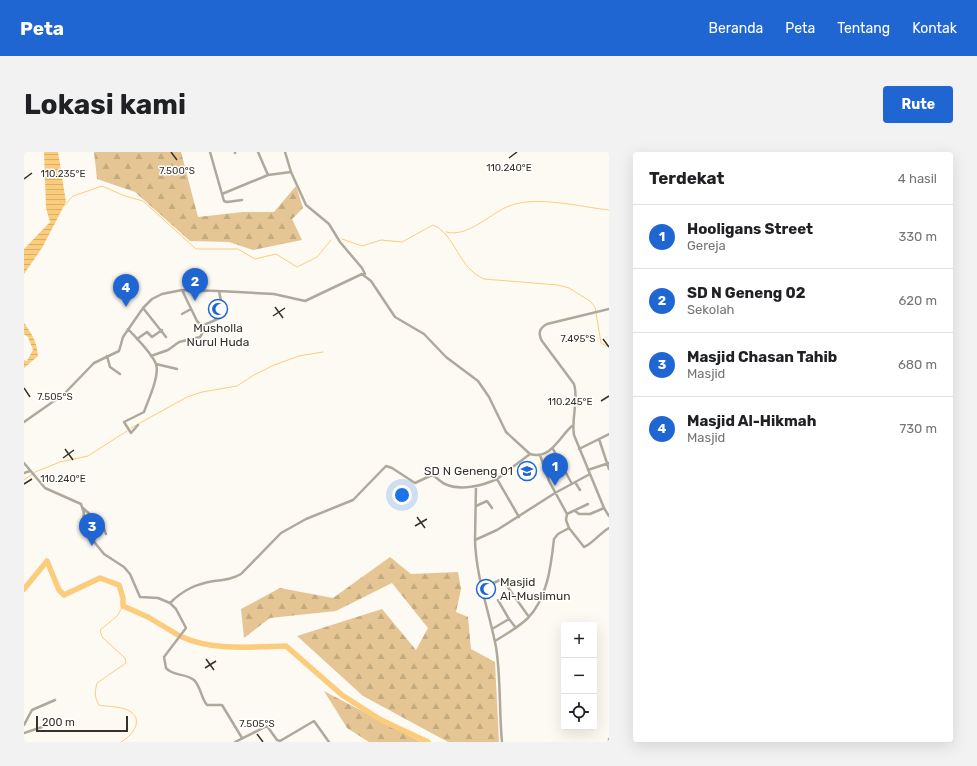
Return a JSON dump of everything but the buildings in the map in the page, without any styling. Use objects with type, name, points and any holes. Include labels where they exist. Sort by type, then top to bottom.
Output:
[{"type":"street","points":[[211,152],[222,194],[226,202],[242,200]]},
{"type":"street","points":[[258,152],[268,175]]},
{"type":"street","points":[[285,152],[291,172],[306,205],[329,224],[340,242],[362,268],[365,275],[395,317],[424,334],[446,357],[478,381],[489,397],[506,432],[530,454],[540,455],[552,449],[573,426]]},
{"type":"street","points":[[222,194],[268,175],[291,172]]},
{"type":"street","points":[[24,422],[64,394],[90,367],[119,350],[128,329],[144,308],[157,296],[182,290],[219,291],[274,294],[306,301],[354,276],[365,275]]},
{"type":"street","points":[[151,356],[168,350],[179,342],[200,337],[202,334],[202,326],[191,309],[182,290]]},
{"type":"street","points":[[202,326],[224,316],[219,291]]},
{"type":"street","points":[[144,308],[166,337]]},
{"type":"street","points":[[182,314],[191,309]]},
{"type":"street","points":[[609,309],[547,324],[540,329],[539,333],[542,341],[575,387],[573,426],[579,449],[604,508],[609,516]]},
{"type":"street","points":[[128,329],[156,364],[156,377],[144,412],[124,422],[131,433],[138,425]]},
{"type":"street","points":[[137,339],[147,332],[152,337],[162,330]]},
{"type":"street","points":[[107,356],[110,367],[120,374]]},
{"type":"street","points":[[156,364],[177,369]]},
{"type":"street","points":[[579,449],[609,434]]},
{"type":"street","points":[[599,439],[609,468]]},
{"type":"street","points":[[552,449],[572,484]]},
{"type":"street","points":[[170,604],[178,595],[192,586],[234,578],[241,574],[281,533],[306,519],[353,500],[386,466],[392,468],[415,483],[432,475],[448,485],[462,487],[476,486],[496,479],[530,454]]},
{"type":"street","points":[[540,455],[555,493],[567,514],[566,520],[569,528],[584,547],[587,546],[599,534],[609,528]]},
{"type":"street","points":[[24,463],[41,485],[61,496],[77,502],[103,526],[106,534]]},
{"type":"street","points":[[588,470],[608,463]]},
{"type":"street","points":[[24,473],[31,472]]},
{"type":"street","points":[[475,540],[497,530],[555,493],[590,474]]},
{"type":"street","points":[[496,479],[519,517]]},
{"type":"street","points":[[575,482],[580,490]]},
{"type":"street","points":[[476,486],[475,560],[495,641],[502,742]]},
{"type":"street","points":[[476,506],[487,501],[492,508]]},
{"type":"street","points":[[567,514],[588,504]]},
{"type":"street","points":[[83,508],[82,527],[104,554],[124,567],[130,574],[139,596],[158,598],[170,604],[176,609],[186,628],[164,657],[166,668],[169,671],[183,674],[195,681],[208,705],[222,705],[242,738]]},
{"type":"street","points":[[575,510],[579,514],[590,514],[604,508]]},
{"type":"street","points":[[495,641],[516,628],[529,617],[546,585],[554,539],[558,534],[569,528]]},
{"type":"street","points":[[481,589],[502,579],[529,617]]},
{"type":"street","points":[[498,600],[516,628]]},
{"type":"street","points":[[492,628],[509,619]]},
{"type":"street","points":[[24,725],[32,710],[55,700]]},
{"type":"street","points":[[235,742],[267,726],[276,740],[280,741],[314,721],[329,742]]},
{"type":"street","points":[[24,734],[42,728]]},
{"type":"green space","points":[[94,152],[181,152],[198,217],[243,212],[274,212],[296,186],[303,208],[292,219],[302,240],[253,250],[229,242],[190,241],[135,192],[97,179]]},
{"type":"green space","points":[[390,557],[411,574],[458,572],[461,589],[456,612],[468,617],[471,649],[495,662],[499,742],[448,742],[363,696],[297,636],[382,609],[416,650],[428,628],[392,583],[336,611],[270,618],[244,638],[241,609],[280,588],[333,598]]},
{"type":"green space","points":[[324,691],[421,742],[369,742],[347,728]]},
{"type":"shaded area","points":[[44,152],[58,152],[66,202],[42,248],[24,274],[24,249],[50,222],[46,208]]},
{"type":"shaded area","points":[[24,323],[34,338],[38,356],[24,368],[24,360],[27,361],[33,350],[28,337],[24,334]]},
{"type":"waterway","points":[[63,207],[73,196],[102,186],[125,196],[143,201],[196,249],[238,249],[255,259],[276,254],[297,267],[317,257],[331,240]]},
{"type":"waterway","points":[[446,232],[454,233],[470,229],[501,210],[520,203],[559,203],[609,210]]},
{"type":"waterway","points":[[342,239],[362,246],[381,240],[402,242],[433,225],[447,236],[468,267],[475,274],[484,279],[558,285],[569,288],[590,301],[595,307],[601,343],[609,347]]},
{"type":"waterway","points":[[131,428],[187,397],[202,392],[237,386],[274,365],[299,356],[323,352]]},
{"type":"waterway","points":[[24,480],[35,472],[60,462],[88,456],[127,431]]},
{"type":"waterway","points":[[24,589],[47,561],[59,590],[64,595],[100,578],[119,585],[123,598],[123,606],[148,617],[178,635]]},
{"type":"waterway","points":[[121,742],[125,740],[135,728],[135,716],[128,710],[99,705],[95,694],[97,683],[126,663],[125,658],[102,637],[100,630],[117,616],[123,606]]},
{"type":"waterway","points":[[182,637],[220,646],[286,646],[342,695],[381,720],[428,742]]},
{"type":"place","name":"SD N Geneng 02","points":[[195,301]]},
{"type":"place","name":"Masjid Al-Hikmah","points":[[126,307]]},
{"type":"place","name":"Musholla Nurul Huda","points":[[218,309]]},
{"type":"place","name":"SD N Geneng 01","points":[[527,471]]},
{"type":"place","name":"Hooligans Street","points":[[555,486]]},
{"type":"place","name":"Masjid Chasan Tahib","points":[[92,546]]},
{"type":"place","name":"Masjid Al-Muslimun","points":[[486,589]]}]
